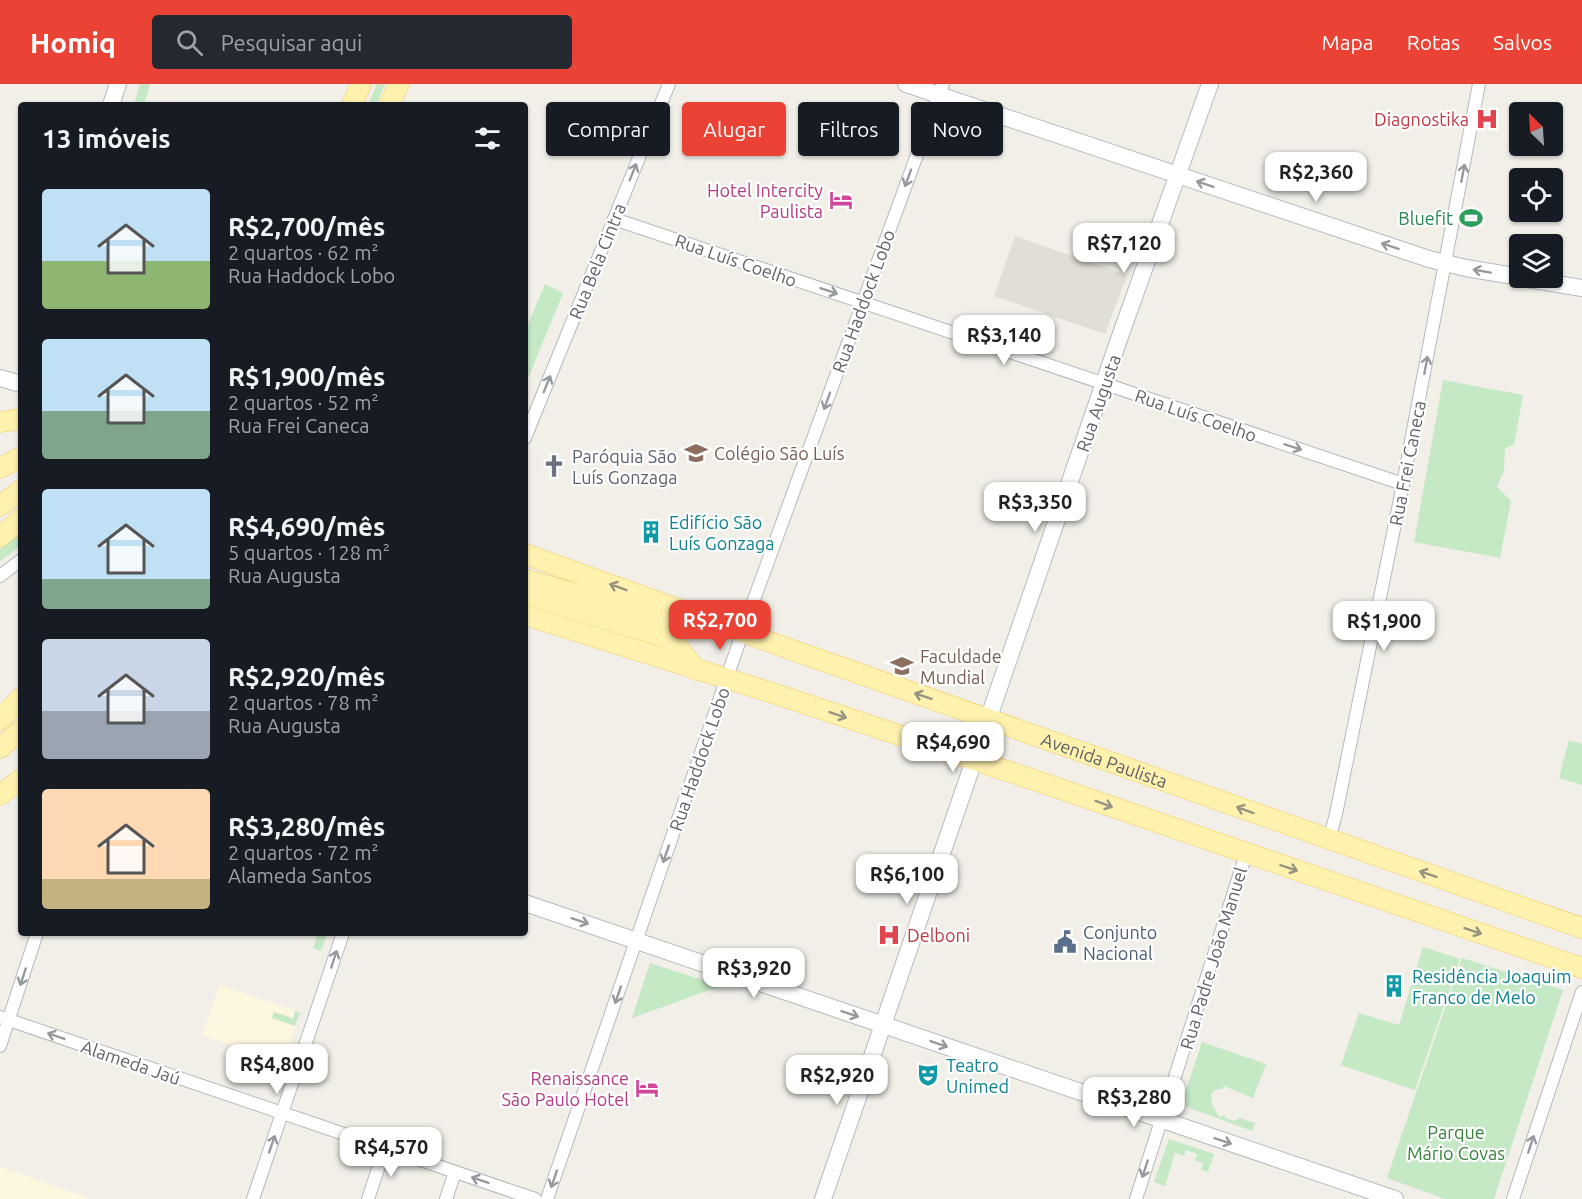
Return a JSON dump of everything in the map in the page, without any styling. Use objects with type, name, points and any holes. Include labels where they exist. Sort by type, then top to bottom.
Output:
[{"type":"main road","points":[[353,102],[361,84]]},
{"type":"main road","points":[[390,102],[399,84]]},
{"type":"main road","points":[[0,422],[18,419]]},
{"type":"main road","points":[[0,468],[18,459]]},
{"type":"main road","points":[[0,506],[18,492]]},
{"type":"main road","points":[[0,537],[18,522]]},
{"type":"main road","name":"Avenida Paulista","points":[[528,555],[1582,928]]},
{"type":"main road","points":[[528,580],[676,621],[688,623],[712,621]]},
{"type":"main road","points":[[528,595],[666,638],[675,643],[696,670]]},
{"type":"main road","points":[[528,616],[782,696],[1049,785],[1582,968]]},
{"type":"main road","points":[[2,716],[18,701]]},
{"type":"main road","points":[[0,748],[18,733]]},
{"type":"main road","points":[[0,795],[18,781]]},
{"type":"street","points":[[112,102],[117,84]]},
{"type":"street","name":"Rua Bela Cintra","points":[[528,431],[669,84]]},
{"type":"street","points":[[906,84],[941,89],[1178,175],[1446,263],[1509,275]]},
{"type":"street","name":"Rua Augusta","points":[[823,1199],[1210,84]]},
{"type":"street","name":"Rua Frei Caneca","points":[[1329,840],[1403,484],[1479,84]]},
{"type":"street","name":"Rua Haddock Lobo","points":[[547,1199],[742,632],[941,89]]},
{"type":"street","name":"Rua Luís Coelho","points":[[614,219],[1403,484]]},
{"type":"street","points":[[1563,285],[1582,288]]},
{"type":"street","points":[[0,378],[18,383]]},
{"type":"street","points":[[0,576],[18,562]]},
{"type":"street","name":"Rua Padre João Manuel","points":[[1136,1199],[1246,854]]},
{"type":"street","points":[[528,904],[1395,1199]]},
{"type":"street","points":[[0,1046],[4,1018],[37,936]]},
{"type":"street","points":[[254,1199],[342,936]]},
{"type":"street","points":[[1513,1199],[1582,992]]},
{"type":"street","name":"Alameda Jaú","points":[[4,1018],[535,1199]]},
{"type":"street","points":[[368,1199],[385,1148]]},
{"type":"street","points":[[446,1199],[455,1172]]},
{"type":"shaded area","points":[[1015,236],[1127,275],[1105,334],[994,296]]},
{"type":"shaded area","points":[[220,985],[300,1012],[283,1063],[202,1035]]},
{"type":"shaded area","points":[[0,1167],[92,1199],[0,1199]]},
{"type":"green space","points":[[140,84],[150,84],[145,102],[135,102]]},
{"type":"green space","points":[[377,84],[385,84],[377,102],[369,102]]},
{"type":"green space","points":[[545,284],[563,293],[529,376],[528,376],[528,324]]},
{"type":"green space","points":[[1443,380],[1523,395],[1514,445],[1505,448],[1504,470],[1497,487],[1511,501],[1500,558],[1414,542]]},
{"type":"green space","points":[[18,531],[18,548],[0,561],[0,550]]},
{"type":"green space","points":[[1569,740],[1582,744],[1582,785],[1559,778]]},
{"type":"green space","points":[[317,936],[326,936],[321,951],[313,948]]},
{"type":"green space","points":[[1423,947],[1460,959],[1415,1090],[1341,1065],[1359,1013],[1399,1025]]},
{"type":"green space","name":"Parque Mário Covas","points":[[1462,958],[1563,990],[1494,1199],[1445,1199],[1387,1178]]},
{"type":"green space","points":[[650,963],[721,986],[632,1018]]},
{"type":"green space","points":[[295,1011],[300,1012],[295,1026],[272,1018],[274,1012],[293,1018]]},
{"type":"green space","points":[[1202,1042],[1266,1064],[1253,1098],[1224,1086],[1222,1089],[1214,1090],[1211,1095],[1212,1104],[1219,1117],[1225,1115],[1225,1118],[1236,1121],[1239,1118],[1255,1123],[1252,1131],[1181,1105]]},
{"type":"green space","points":[[1169,1139],[1214,1154],[1208,1172],[1201,1170],[1203,1163],[1195,1160],[1197,1154],[1186,1150],[1184,1156],[1175,1153],[1165,1186],[1154,1182]]},
{"type":"place","name":"Diagnostika","points":[[1487,119]]},
{"type":"place","name":"Hotel Intercity Paulista","points":[[841,200]]},
{"type":"place","name":"Bluefit","points":[[1471,218]]},
{"type":"place","name":"Colégio São Luís","points":[[696,453]]},
{"type":"place","name":"Paróquia São Luís Gonzaga","points":[[554,466]]},
{"type":"place","name":"Edifício São Luís Gonzaga","points":[[651,532]]},
{"type":"place","name":"Faculdade Mundial","points":[[902,666]]},
{"type":"place","name":"Delboni","points":[[889,935]]},
{"type":"place","name":"Conjunto Nacional","points":[[1065,942]]},
{"type":"place","name":"Residência Joaquim Franco de Melo","points":[[1394,986]]},
{"type":"place","name":"Teatro Unimed","points":[[928,1075]]},
{"type":"place","name":"Renaissance São Paulo Hotel","points":[[647,1088]]}]
